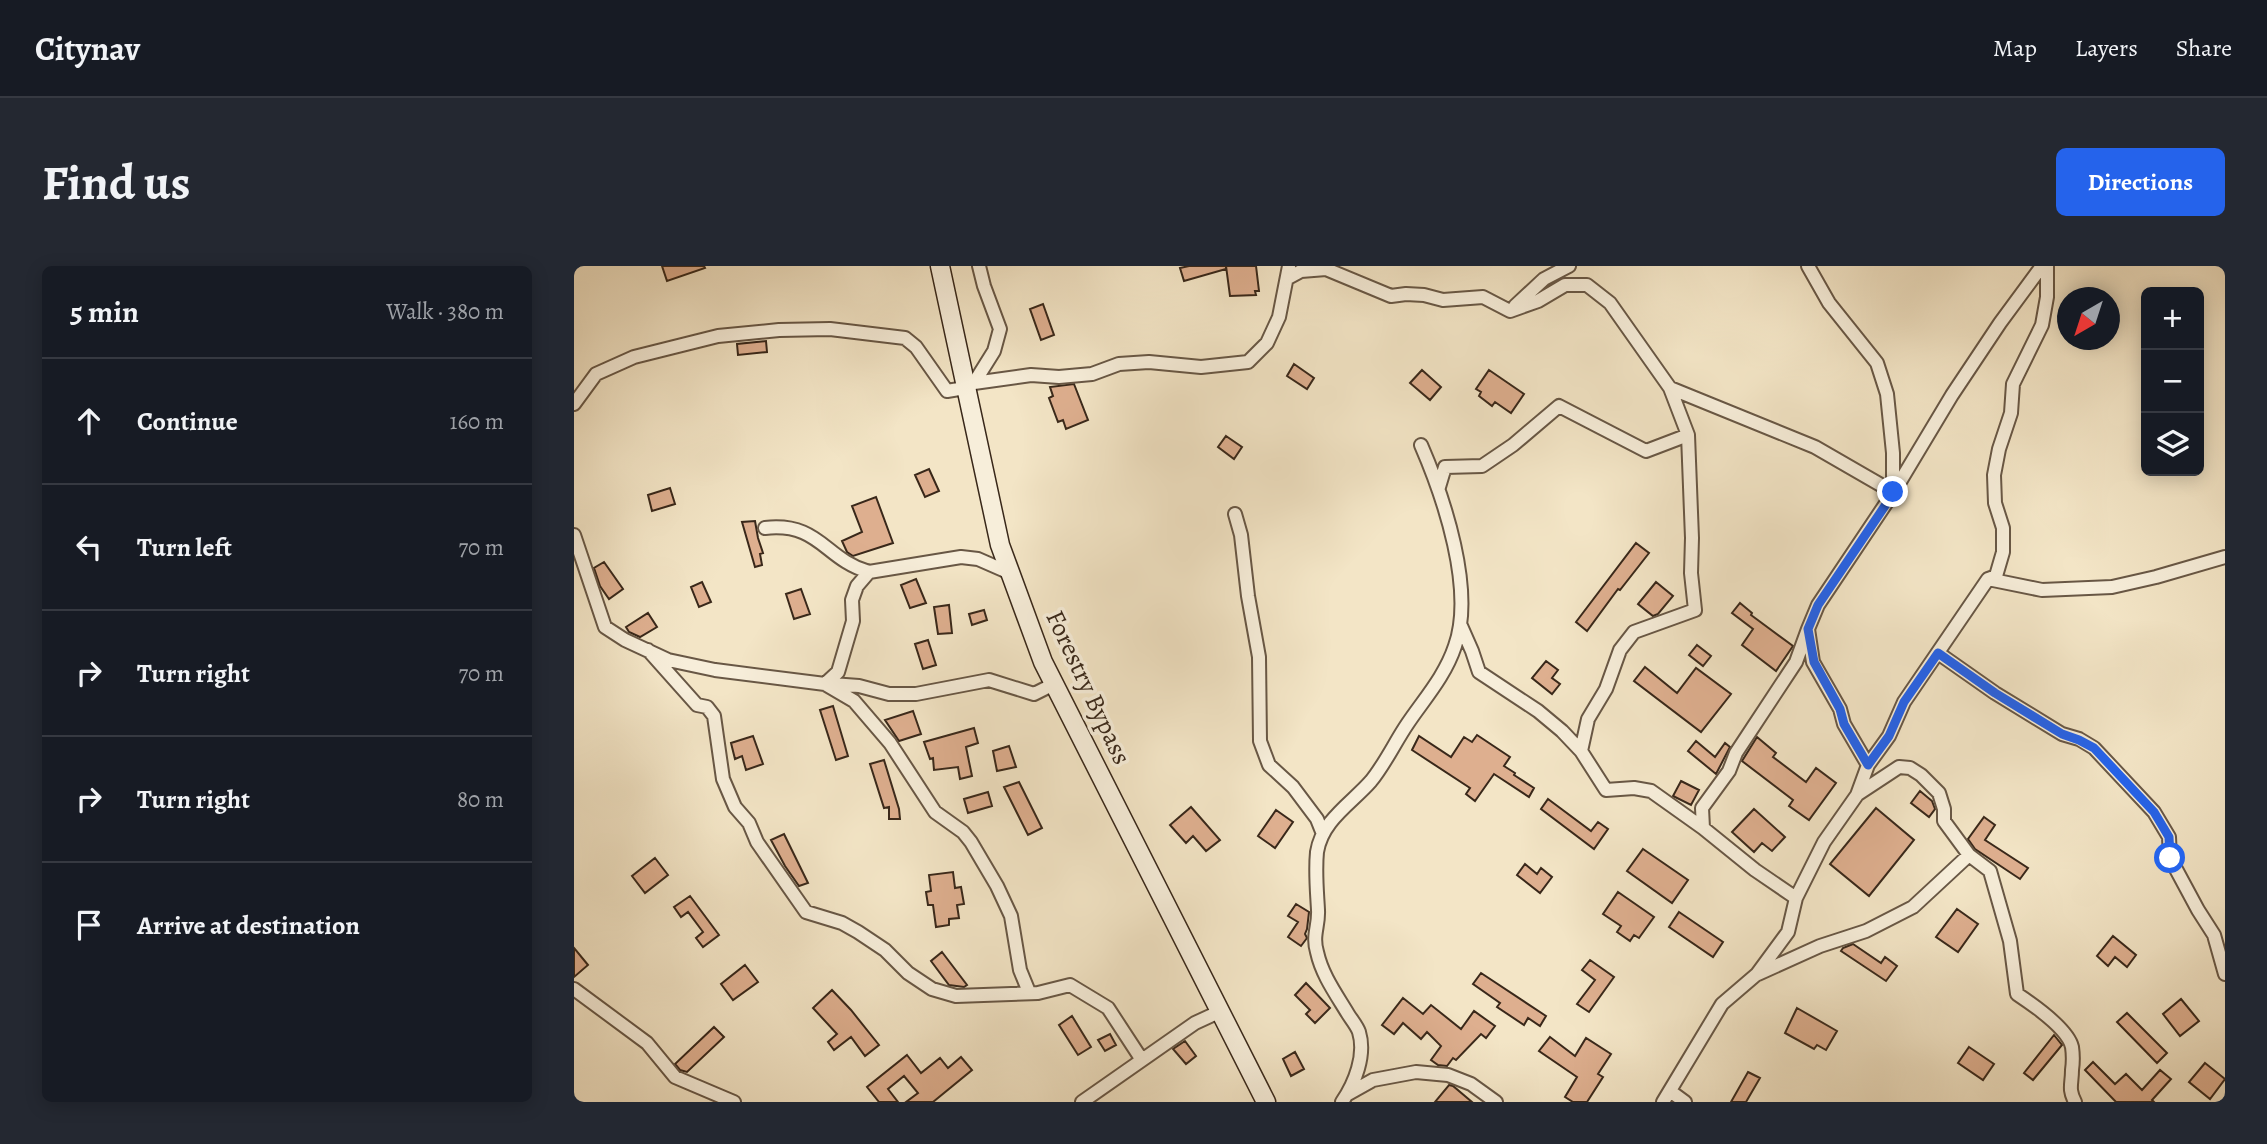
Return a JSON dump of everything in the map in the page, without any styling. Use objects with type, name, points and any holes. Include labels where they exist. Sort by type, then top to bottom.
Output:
[{"type":"street","name":"Forestry Bypass","points":[[940,266],[969,386],[1000,545],[1043,662],[1266,1102]]},
{"type":"street","points":[[969,386],[994,351],[1000,329],[979,266]]},
{"type":"street","points":[[1510,311],[1544,279],[1569,266]]},
{"type":"street","points":[[1808,266],[1829,303],[1877,363],[1888,394],[1894,491]]},
{"type":"street","points":[[1703,828],[1702,808],[1729,771],[1736,753],[1796,662],[1818,605],[2000,323],[2045,266]]},
{"type":"street","points":[[1685,1102],[1666,1096],[1722,1004],[1757,974],[1788,932],[1797,898],[1824,842],[1857,795],[1868,765],[1889,736],[1904,702],[1988,579],[1996,576],[2003,552],[2003,528],[1995,503],[1996,462],[2011,413],[2013,384],[2042,325],[2048,297],[2045,266]]},
{"type":"street","points":[[574,404],[596,374],[634,357],[718,336],[779,330],[830,330],[905,338],[916,347],[947,391],[1031,375],[1059,377],[1092,374],[1119,364],[1149,362],[1201,368],[1248,362],[1267,343],[1279,317],[1289,272],[1316,267],[1340,274],[1391,296],[1406,293],[1443,300],[1483,297],[1510,311],[1538,301],[1565,285],[1587,285],[1610,303],[1670,388],[1688,435],[1691,573],[1695,610],[1634,632],[1620,650],[1605,689],[1588,719],[1581,751]]},
{"type":"street","points":[[1670,388],[1815,447],[1894,491]]},
{"type":"street","points":[[1439,487],[1445,467],[1482,466],[1513,445],[1559,406],[1646,452],[1688,435]]},
{"type":"street","points":[[1345,1098],[1360,1065],[1359,1032],[1325,976],[1317,954],[1314,937],[1318,913],[1315,888],[1318,850],[1323,834],[1345,805],[1371,781],[1409,721],[1432,691],[1455,647],[1461,626],[1461,594],[1452,540],[1439,487],[1421,446]]},
{"type":"street","points":[[1235,514],[1241,535],[1259,657],[1260,741],[1269,765],[1293,787],[1317,819],[1323,834]]},
{"type":"street","points":[[765,528],[785,526],[802,531],[813,536],[854,568],[869,572],[961,557],[978,559],[1010,573]]},
{"type":"street","points":[[574,535],[605,627],[625,640],[668,660],[715,670],[859,687],[889,694],[916,694],[989,681],[1034,694],[1054,684]]},
{"type":"street","points":[[1988,579],[2042,590],[2112,587],[2225,557]]},
{"type":"street","points":[[825,684],[838,672],[853,621],[852,600],[857,586],[869,572]]},
{"type":"street","points":[[1461,626],[1479,672],[1538,711],[1581,751],[1606,790],[1634,788],[1651,791],[1755,870],[1797,898]]},
{"type":"street","points":[[1808,629],[1814,662],[1840,709],[1844,724],[1868,765]]},
{"type":"street","points":[[648,650],[697,705],[707,707],[714,716],[723,779],[735,807],[749,823],[757,842],[806,912],[842,923],[885,950],[908,973],[932,989],[956,996],[1038,993],[1070,985],[1108,1008],[1142,1060]]},
{"type":"street","points":[[1938,653],[1995,693],[2062,734],[2094,748],[2154,812],[2169,837],[2170,858],[2214,935],[2225,974]]},
{"type":"street","points":[[825,684],[854,701],[890,743],[935,812],[963,832],[971,842],[998,886],[1011,916],[1020,970],[1029,992]]},
{"type":"street","points":[[1857,795],[1899,767],[1910,768],[1921,775],[1938,793],[1944,809],[1944,821],[1969,855],[1990,871],[2010,941],[2017,993],[2066,1035],[2072,1046],[2070,1092],[2075,1102]]},
{"type":"street","points":[[1757,974],[1819,946],[1866,931],[1913,907],[1969,855]]},
{"type":"street","points":[[574,989],[647,1043],[675,1077],[734,1102]]},
{"type":"street","points":[[1082,1102],[1195,1023],[1221,1011]]},
{"type":"street","points":[[1345,1098],[1373,1080],[1416,1072],[1448,1074],[1471,1084],[1496,1102]]},
{"type":"building","points":[[662,266],[704,266],[705,268],[667,281]]},
{"type":"building","points":[[1226,266],[1226,269],[1184,281],[1180,268]]},
{"type":"building","points":[[1226,266],[1256,266],[1259,291],[1255,291],[1256,295],[1230,296]]},
{"type":"building","points":[[1043,304],[1054,335],[1041,340],[1030,309]]},
{"type":"building","points":[[766,341],[767,352],[738,355],[737,344]]},
{"type":"building","points":[[1294,364],[1314,378],[1307,389],[1287,376]]},
{"type":"building","points":[[1422,370],[1441,387],[1430,400],[1410,383]]},
{"type":"building","points":[[1489,370],[1524,394],[1511,413],[1495,402],[1492,406],[1479,396],[1481,392],[1476,389]]},
{"type":"building","points":[[1074,384],[1088,420],[1066,429],[1063,420],[1058,422],[1049,398],[1053,396],[1050,387]]},
{"type":"building","points":[[1226,436],[1242,447],[1234,459],[1218,447]]},
{"type":"building","points":[[929,469],[939,491],[925,497],[915,475]]},
{"type":"building","points":[[670,488],[675,504],[652,511],[648,495]]},
{"type":"building","points":[[876,497],[893,543],[853,556],[847,552],[842,541],[862,532],[852,506]]},
{"type":"building","points":[[755,521],[763,553],[760,554],[762,565],[755,567],[742,522]]},
{"type":"building","points":[[1636,543],[1649,553],[1587,631],[1576,622]]},
{"type":"building","points":[[604,562],[623,589],[609,599],[600,586],[594,568]]},
{"type":"building","points":[[916,579],[926,603],[910,608],[901,585]]},
{"type":"building","points":[[702,582],[711,602],[699,607],[691,587]]},
{"type":"building","points":[[1656,582],[1673,596],[1658,614],[1653,616],[1638,604]]},
{"type":"building","points":[[801,589],[810,614],[794,619],[786,594]]},
{"type":"building","points":[[1740,603],[1751,615],[1793,646],[1776,671],[1742,645],[1753,629],[1732,613]]},
{"type":"building","points":[[949,605],[952,633],[938,634],[934,607]]},
{"type":"building","points":[[984,610],[987,620],[972,625],[969,614]]},
{"type":"building","points":[[648,613],[657,627],[640,637],[629,632],[626,627]]},
{"type":"building","points":[[928,640],[936,665],[923,669],[915,644]]},
{"type":"building","points":[[1697,645],[1711,656],[1703,666],[1689,655]]},
{"type":"building","points":[[1546,661],[1558,670],[1552,678],[1560,684],[1552,694],[1532,678]]},
{"type":"building","points":[[1645,667],[1677,693],[1696,668],[1731,694],[1701,732],[1634,681]]},
{"type":"building","points":[[833,706],[848,756],[836,760],[820,710]]},
{"type":"building","points":[[913,711],[921,734],[899,741],[885,720]]},
{"type":"building","points":[[974,728],[978,743],[966,747],[972,776],[960,779],[958,767],[934,770],[933,758],[930,759],[924,742]]},
{"type":"building","points":[[1477,735],[1510,757],[1504,766],[1534,788],[1529,797],[1494,774],[1475,801],[1466,794],[1470,788],[1412,750],[1419,736],[1451,757],[1464,737],[1472,742]]},
{"type":"building","points":[[753,736],[763,764],[746,770],[742,756],[735,759],[731,743]]},
{"type":"building","points":[[1757,737],[1776,753],[1773,757],[1806,782],[1816,768],[1836,783],[1809,820],[1789,806],[1793,800],[1742,761]]},
{"type":"building","points":[[1696,741],[1715,757],[1725,743],[1730,747],[1716,774],[1688,751]]},
{"type":"building","points":[[1009,746],[1016,767],[997,771],[993,751]]},
{"type":"building","points":[[884,760],[900,819],[889,819],[889,807],[884,808],[870,764]]},
{"type":"building","points":[[1681,781],[1699,790],[1691,805],[1673,796]]},
{"type":"building","points":[[1019,782],[1042,828],[1028,835],[1004,787]]},
{"type":"building","points":[[1920,791],[1932,801],[1935,809],[1929,817],[1911,803]]},
{"type":"building","points":[[988,792],[992,806],[968,813],[964,799]]},
{"type":"building","points":[[1548,799],[1591,831],[1598,822],[1608,829],[1594,849],[1541,809]]},
{"type":"building","points":[[1191,807],[1220,840],[1206,851],[1193,836],[1186,843],[1170,825]]},
{"type":"building","points":[[1876,808],[1914,840],[1869,896],[1830,864]]},
{"type":"building","points":[[1754,809],[1785,837],[1772,851],[1762,843],[1754,852],[1732,832]]},
{"type":"building","points":[[1276,810],[1293,822],[1275,848],[1258,836]]},
{"type":"building","points":[[1984,817],[1995,825],[1985,840],[2028,868],[2020,879],[1975,849],[1968,839]]},
{"type":"building","points":[[784,834],[808,883],[799,886],[771,840]]},
{"type":"building","points":[[1643,849],[1688,880],[1672,903],[1627,871]]},
{"type":"building","points":[[655,858],[668,875],[645,893],[632,876]]},
{"type":"building","points":[[1525,864],[1537,874],[1541,868],[1552,877],[1540,893],[1517,875]]},
{"type":"building","points":[[953,872],[955,888],[961,887],[964,904],[957,905],[959,918],[949,919],[949,925],[936,927],[933,905],[928,905],[926,892],[931,891],[929,875]]},
{"type":"building","points":[[1618,892],[1654,917],[1639,938],[1634,935],[1630,941],[1617,932],[1621,926],[1603,914]]},
{"type":"building","points":[[690,896],[719,935],[703,947],[696,938],[703,932],[688,912],[681,917],[674,907]]},
{"type":"building","points":[[1296,904],[1309,912],[1305,934],[1307,938],[1301,946],[1288,937],[1298,922],[1288,916]]},
{"type":"building","points":[[1957,909],[1978,924],[1958,952],[1936,937]]},
{"type":"building","points":[[1679,912],[1723,942],[1713,957],[1669,927]]},
{"type":"building","points":[[2113,936],[2136,955],[2127,967],[2115,957],[2108,966],[2097,956]]},
{"type":"building","points":[[1853,944],[1881,963],[1885,957],[1897,966],[1886,981],[1841,951]]},
{"type":"building","points":[[574,948],[588,965],[574,977]]},
{"type":"building","points":[[942,952],[967,985],[949,985],[931,961]]},
{"type":"building","points":[[1590,960],[1614,977],[1589,1012],[1577,1004],[1595,980],[1582,970]]},
{"type":"building","points":[[745,965],[758,982],[733,1000],[721,984]]},
{"type":"building","points":[[1481,973],[1546,1016],[1540,1026],[1528,1018],[1524,1025],[1497,1007],[1500,1003],[1473,984]]},
{"type":"building","points":[[1306,983],[1330,1008],[1315,1023],[1306,1014],[1310,1010],[1295,995]]},
{"type":"building","points":[[832,990],[879,1045],[865,1056],[851,1037],[834,1050],[828,1042],[837,1034],[813,1008]]},
{"type":"building","points":[[1403,998],[1423,1014],[1431,1005],[1461,1029],[1474,1011],[1495,1026],[1486,1038],[1481,1034],[1456,1060],[1453,1058],[1447,1066],[1438,1065],[1431,1060],[1441,1046],[1427,1032],[1421,1039],[1403,1023],[1394,1034],[1382,1025]]},
{"type":"building","points":[[2181,999],[2199,1021],[2180,1036],[2163,1014]]},
{"type":"building","points":[[1797,1008],[1837,1031],[1826,1050],[1817,1045],[1814,1049],[1785,1033]]},
{"type":"building","points":[[2127,1013],[2167,1053],[2157,1063],[2117,1022]]},
{"type":"building","points":[[1072,1016],[1091,1047],[1078,1055],[1059,1025]]},
{"type":"building","points":[[714,1027],[724,1037],[687,1072],[680,1070],[675,1064]]},
{"type":"building","points":[[1110,1034],[1116,1045],[1105,1051],[1098,1040]]},
{"type":"building","points":[[2054,1035],[2062,1045],[2033,1080],[2024,1073]]},
{"type":"building","points":[[1550,1037],[1575,1056],[1586,1038],[1611,1054],[1598,1074],[1603,1077],[1587,1102],[1573,1102],[1565,1097],[1577,1077],[1539,1051]]},
{"type":"building","points":[[1185,1041],[1196,1056],[1186,1064],[1173,1049]]},
{"type":"building","points":[[1969,1047],[1994,1064],[1983,1080],[1958,1063]]},
{"type":"building","points":[[1295,1052],[1304,1069],[1291,1076],[1283,1059]]},
{"type":"building","points":[[907,1055],[921,1073],[940,1058],[948,1068],[961,1057],[972,1070],[933,1102],[906,1102],[918,1093],[904,1076],[888,1089],[898,1102],[879,1102],[867,1087]]},
{"type":"building","points":[[2093,1062],[2115,1084],[2126,1074],[2142,1090],[2160,1070],[2171,1079],[2152,1100],[2154,1102],[2116,1102],[2085,1070]]},
{"type":"building","points":[[2205,1063],[2225,1079],[2210,1099],[2189,1082]]},
{"type":"building","points":[[1748,1072],[1760,1078],[1746,1102],[1731,1102]]},
{"type":"building","points":[[1449,1085],[1453,1086],[1472,1102],[1435,1102]]},
{"type":"route","points":[[1893,492],[1895,491],[1818,605],[1808,629],[1814,662],[1840,709],[1844,724],[1868,765],[1889,736],[1904,702],[1938,653],[1995,693],[2062,734],[2094,748],[2154,812],[2169,837],[2170,858]]}]
